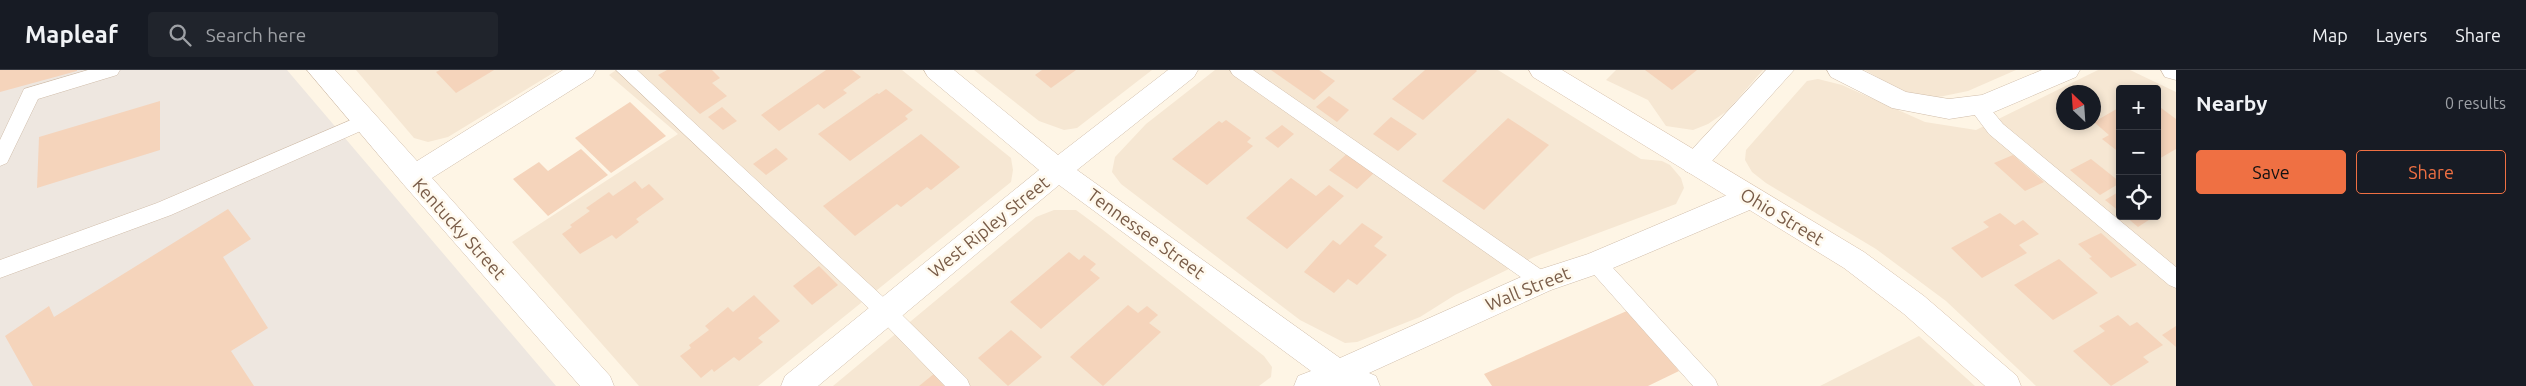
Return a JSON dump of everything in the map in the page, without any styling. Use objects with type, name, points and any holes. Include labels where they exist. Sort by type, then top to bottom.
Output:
[{"type":"street","name":"Kentucky Street","points":[[320,70],[598,386]]},
{"type":"street","points":[[413,177],[583,70]]},
{"type":"street","name":"Tennessee Street","points":[[936,70],[1058,170],[1338,372],[1365,386]]},
{"type":"street","name":"West Ripley Street","points":[[796,386],[1058,170],[1185,70]]},
{"type":"street","name":"Ohio Street","points":[[1542,70],[1748,198],[1854,260],[1914,305],[2006,386]]},
{"type":"street","points":[[1694,164],[1781,70]]},
{"type":"street","points":[[1840,70],[1901,101],[1949,109],[1985,105],[2067,70]]},
{"type":"street","name":"Wall Street","points":[[1309,386],[1542,281],[1596,263],[1748,198]]},
{"type":"lane","points":[[0,158],[16,129],[31,94],[111,70]]},
{"type":"lane","points":[[625,70],[886,312],[959,386]]},
{"type":"lane","points":[[1239,70],[1542,281]]},
{"type":"lane","points":[[1977,106],[1996,129],[2176,278]]},
{"type":"lane","points":[[0,269],[164,209],[365,122]]},
{"type":"lane","points":[[1596,263],[1707,386]]},
{"type":"shaded area","points":[[0,70],[287,70],[556,386],[0,386]]},
{"type":"shaded area","points":[[356,70],[558,70],[448,137],[428,142],[414,138]]},
{"type":"shaded area","points":[[616,70],[902,70],[1011,158],[1013,170],[1011,182],[758,386],[639,386],[512,242],[678,134],[609,75]]},
{"type":"shaded area","points":[[974,70],[1152,70],[1077,128],[1064,130],[1039,121]]},
{"type":"shaded area","points":[[1215,70],[1498,70],[1641,159],[1662,161],[1670,165],[1681,178],[1684,188],[1676,204],[1534,257],[1455,295],[1420,317],[1357,342],[1345,343],[1300,320],[1121,184],[1112,172],[1115,157],[1146,124]]},
{"type":"shaded area","points":[[1616,70],[1763,70],[1727,111],[1708,124],[1693,130],[1666,126],[1648,100],[1606,80]]},
{"type":"shaded area","points":[[1865,70],[2016,70],[1968,91],[1929,99],[1910,96]]},
{"type":"shaded area","points":[[2098,70],[2130,70],[2176,92],[2176,386],[2036,386],[1946,301],[1876,249],[1766,183],[1752,172],[1745,160],[1746,150],[1807,81],[1818,79],[1842,85],[1925,122],[1976,130],[2056,91],[2056,130],[2101,130],[2101,85],[2068,85]]},
{"type":"shaded area","points":[[1054,210],[1076,210],[1103,230],[1264,356],[1272,367],[1271,377],[1259,386],[833,386],[1036,217]]},
{"type":"shaded area","points":[[1919,336],[1975,386],[1820,386]]},
{"type":"building","points":[[0,70],[77,70],[77,71],[0,92]]},
{"type":"building","points":[[440,70],[494,70],[456,93],[436,72]]},
{"type":"building","points":[[667,70],[712,70],[720,78],[712,83],[727,96],[700,114],[658,75]]},
{"type":"building","points":[[826,70],[852,70],[861,77],[843,90],[847,93],[824,109],[818,104],[779,131],[761,115]]},
{"type":"building","points":[[1042,70],[1076,70],[1051,88],[1035,75]]},
{"type":"building","points":[[1271,70],[1319,70],[1335,81],[1314,100]]},
{"type":"building","points":[[1425,70],[1477,71],[1423,120],[1392,99]]},
{"type":"building","points":[[1645,70],[1697,70],[1672,90]]},
{"type":"building","points":[[886,89],[913,110],[905,116],[908,119],[850,161],[818,134],[877,93],[879,94]]},
{"type":"building","points":[[1329,96],[1349,110],[1337,122],[1316,107]]},
{"type":"building","points":[[160,101],[160,150],[37,188],[39,137]]},
{"type":"building","points":[[630,102],[666,136],[611,173],[575,138]]},
{"type":"building","points":[[722,107],[737,121],[723,130],[708,117]]},
{"type":"building","points":[[2161,108],[2176,119],[2176,149],[2161,158]]},
{"type":"building","points":[[2116,109],[2116,150],[2102,139],[2109,135],[2101,128],[2101,118]]},
{"type":"building","points":[[1391,117],[1417,134],[1398,151],[1373,134]]},
{"type":"building","points":[[1508,118],[1549,145],[1484,210],[1442,181]]},
{"type":"building","points":[[1226,120],[1251,138],[1247,142],[1253,146],[1207,185],[1172,159],[1219,121],[1222,123]]},
{"type":"building","points":[[1282,125],[1294,134],[1278,148],[1265,138]]},
{"type":"building","points":[[921,134],[960,167],[931,190],[927,187],[901,207],[897,204],[855,236],[823,206]]},
{"type":"building","points":[[776,148],[788,159],[766,175],[753,164]]},
{"type":"building","points":[[581,149],[608,175],[548,216],[513,179],[539,162],[548,171]]},
{"type":"building","points":[[1349,152],[1376,171],[1357,189],[1329,170]]},
{"type":"building","points":[[2013,155],[2044,182],[2025,191],[1994,163]]},
{"type":"building","points":[[2091,159],[2116,179],[2116,185],[2100,195],[2070,170]]},
{"type":"building","points":[[1291,178],[1316,196],[1329,185],[1344,196],[1287,249],[1246,218]]},
{"type":"building","points":[[635,181],[642,189],[649,184],[664,199],[636,219],[639,222],[616,239],[612,235],[580,254],[562,234],[572,227],[570,225],[590,211],[586,208],[609,192],[613,196]]},
{"type":"building","points":[[2116,193],[2116,209],[2105,200]]},
{"type":"building","points":[[228,209],[251,239],[223,257],[268,328],[231,351],[254,386],[33,386],[5,336],[49,306],[54,317]]},
{"type":"building","points":[[2000,213],[2015,225],[2023,220],[2039,234],[2019,245],[2027,253],[1982,278],[1951,248],[1989,227],[1983,222]]},
{"type":"building","points":[[2130,220],[2149,220],[2138,227]]},
{"type":"building","points":[[1362,223],[1383,237],[1374,246],[1387,255],[1357,285],[1348,279],[1334,293],[1304,272],[1333,240],[1340,245]]},
{"type":"building","points":[[2101,233],[2137,265],[2111,278],[2089,258],[2092,257],[2078,244]]},
{"type":"building","points":[[1069,252],[1079,260],[1084,255],[1096,264],[1090,270],[1100,278],[1041,329],[1010,302]]},
{"type":"building","points":[[2059,259],[2098,293],[2053,320],[2014,285]]},
{"type":"building","points":[[819,266],[838,285],[812,305],[793,286]]},
{"type":"building","points":[[754,295],[780,321],[758,338],[763,342],[739,361],[734,357],[714,372],[712,369],[701,378],[680,356],[691,348],[689,345],[709,330],[705,326],[728,307],[733,312]]},
{"type":"building","points":[[1128,305],[1138,313],[1147,306],[1158,315],[1149,323],[1161,332],[1103,386],[1070,357]]},
{"type":"building","points":[[1629,310],[1679,371],[1648,386],[1492,386],[1484,374]]},
{"type":"building","points":[[2118,315],[2130,326],[2137,322],[2163,345],[2143,357],[2149,362],[2111,386],[2073,351],[2105,331],[2099,326]]},
{"type":"building","points":[[2176,326],[2176,347],[2162,335]]},
{"type":"building","points":[[1011,330],[1042,357],[1008,386],[978,358]]},
{"type":"building","points":[[935,373],[949,386],[919,386]]}]
